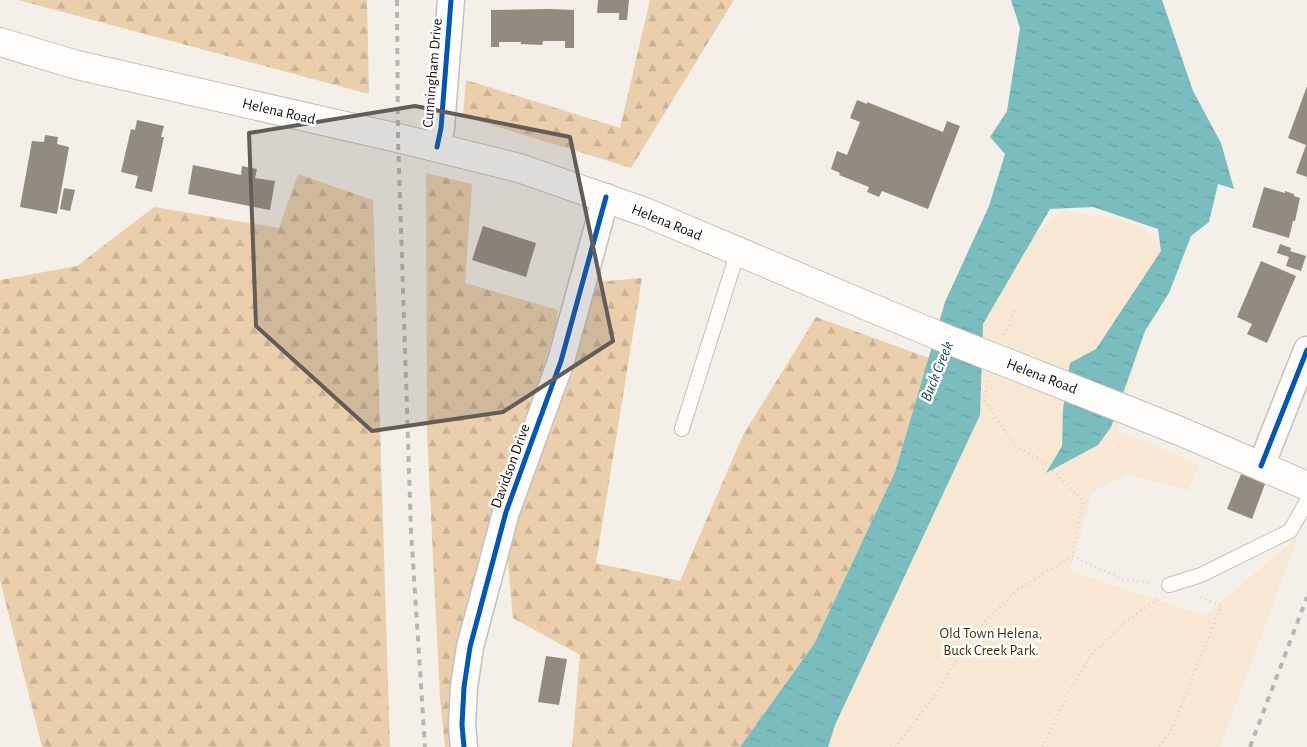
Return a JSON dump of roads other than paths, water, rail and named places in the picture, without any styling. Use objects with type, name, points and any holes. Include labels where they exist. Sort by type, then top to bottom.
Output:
[{"type":"main road","name":"Helena Road","points":[[0,42],[77,65],[437,147],[519,168],[606,197],[872,308],[1142,416],[1307,486]]},
{"type":"street","name":"Cunningham Drive","points":[[437,147],[441,128],[451,0]]},
{"type":"street","name":"Davidson Drive","points":[[464,747],[462,725],[464,686],[470,647],[506,512],[561,361],[606,197]]},
{"type":"street","points":[[1261,466],[1307,350]]},
{"type":"lane","points":[[682,429],[738,251]]},
{"type":"lane","points":[[1170,585],[1201,575],[1290,531],[1307,502]]},
{"type":"water","name":"Buck Creek","points":[[1011,0],[1162,0],[1193,91],[1221,143],[1234,189],[1218,184],[1209,222],[1191,236],[1169,293],[1145,331],[1111,427],[1098,445],[1046,473],[1062,446],[1063,409],[1070,363],[1096,349],[1161,251],[1158,229],[1093,207],[1050,209],[983,324],[980,415],[835,725],[828,747],[740,747],[814,644],[895,472],[945,302],[989,206],[1005,154],[990,137],[1007,111],[1020,28]]},
{"type":"railway","points":[[397,0],[398,138],[411,531],[425,747]]},
{"type":"railway","points":[[1250,747],[1307,597]]},
{"type":"park label","name":"Old Town Helena, Buck Creek Park.","points":[[991,642]]}]
